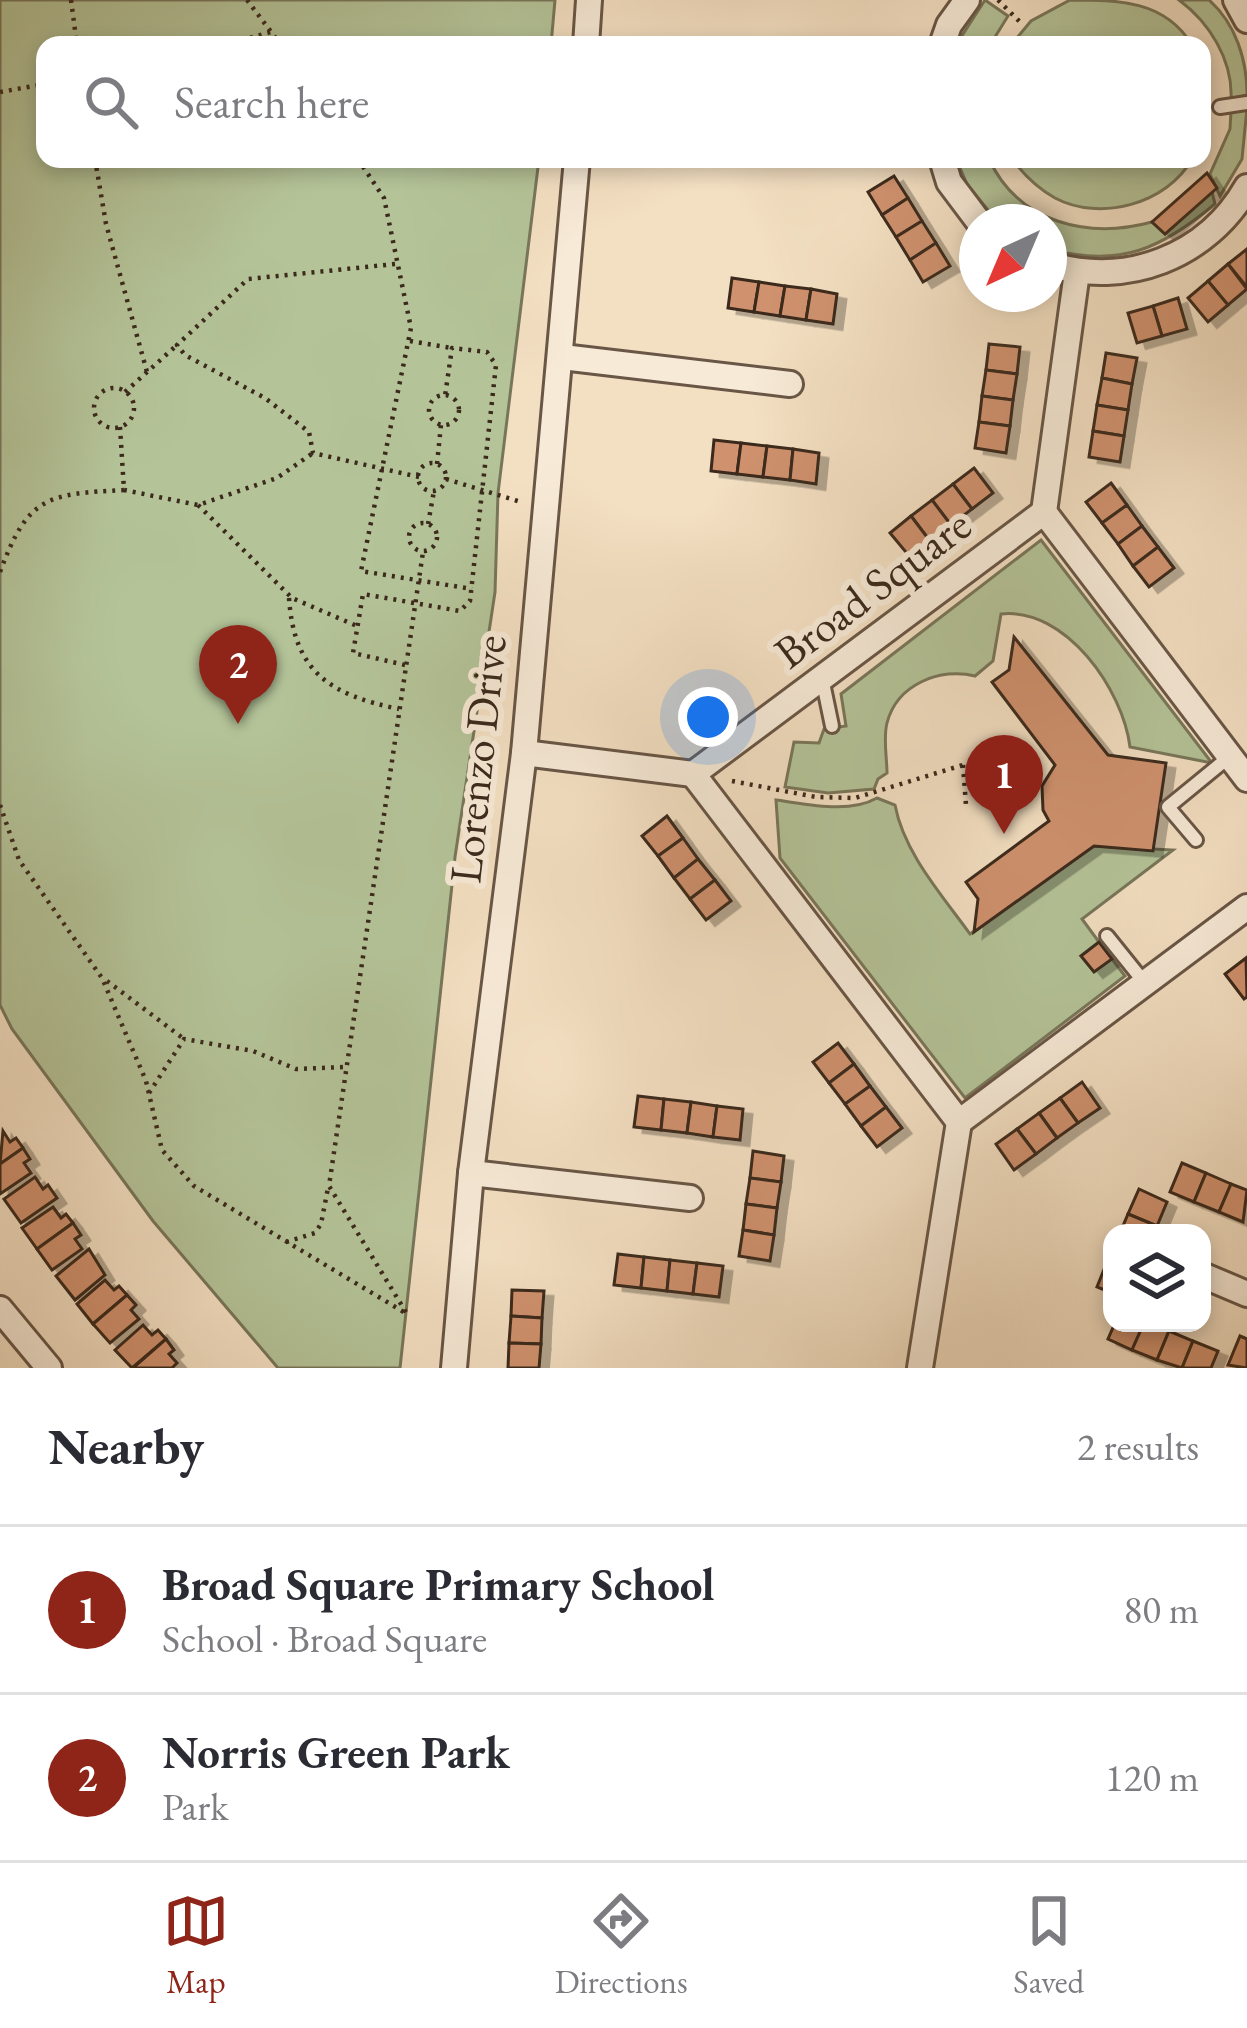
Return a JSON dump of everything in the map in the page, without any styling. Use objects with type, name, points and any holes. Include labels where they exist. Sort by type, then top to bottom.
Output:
[{"type":"street","points":[[587,36],[589,0]]},
{"type":"street","points":[[945,36],[967,0]]},
{"type":"street","points":[[1236,0],[1247,20]]},
{"type":"street","name":"Lorenzo Drive","points":[[454,1368],[471,1173],[524,753],[576,168]]},
{"type":"street","points":[[945,168],[966,204]]},
{"type":"street","points":[[1067,269],[1134,271],[1188,250],[1232,213],[1247,187]]},
{"type":"street","points":[[1077,272],[1044,512],[1247,778]]},
{"type":"street","points":[[562,357],[790,384]]},
{"type":"street","name":"Broad Square","points":[[693,774],[1044,512]]},
{"type":"street","points":[[524,753],[693,774],[959,1122]]},
{"type":"street","points":[[920,1368],[959,1122],[1247,907]]},
{"type":"street","points":[[471,1173],[690,1198]]},
{"type":"street","points":[[1211,1279],[1247,1294]]},
{"type":"street","points":[[0,1309],[49,1368]]},
{"type":"lane","points":[[1220,107],[1247,103]]},
{"type":"lane","points":[[822,678],[832,726]]},
{"type":"lane","points":[[1196,840],[1168,807],[1230,756]]},
{"type":"lane","points":[[1107,936],[1145,983]]},
{"type":"path","points":[[71,0],[76,36]]},
{"type":"path","points":[[247,0],[275,36]]},
{"type":"path","points":[[998,0],[1020,22]]},
{"type":"path","points":[[255,36],[272,31]]},
{"type":"path","points":[[0,92],[36,86]]},
{"type":"path","points":[[96,168],[106,224],[147,372]]},
{"type":"path","points":[[364,168],[383,197],[411,328],[361,571],[472,589]]},
{"type":"path","points":[[125,392],[248,279],[398,263]]},
{"type":"path","points":[[405,665],[353,653],[363,594],[460,610],[470,601],[496,365],[487,352],[408,341]]},
{"type":"path","points":[[177,345],[185,356],[265,398],[309,432],[313,453]]},
{"type":"path","points":[[445,396],[452,348]]},
{"type":"path","points":[[120,427],[102,423],[95,405],[106,390],[125,392],[133,402],[133,414],[120,427],[124,490]]},
{"type":"path","points":[[445,396],[457,403],[458,412],[454,421],[441,425],[429,411],[432,401],[445,396]]},
{"type":"path","points":[[441,425],[437,464],[446,479],[498,493]]},
{"type":"path","points":[[0,572],[20,525],[40,503],[74,492],[124,490],[198,505],[277,478],[313,453],[418,477]]},
{"type":"path","points":[[418,477],[424,466],[437,464]]},
{"type":"path","points":[[418,477],[422,486],[434,491]]},
{"type":"path","points":[[428,524],[434,491],[446,479]]},
{"type":"path","points":[[198,505],[289,595],[357,626]]},
{"type":"path","points":[[428,524],[436,530],[437,540],[423,552],[411,546],[409,537],[415,526],[428,524]]},
{"type":"path","points":[[286,1242],[315,1233],[321,1224],[423,552]]},
{"type":"path","points":[[289,595],[297,649],[312,670],[358,700],[399,709]]},
{"type":"path","points":[[963,765],[966,805]]},
{"type":"path","points":[[693,774],[816,797],[854,798],[963,765],[1003,774],[1038,792]]},
{"type":"path","points":[[0,805],[19,860],[102,978],[149,1093],[162,1150],[194,1186],[406,1314],[328,1186]]},
{"type":"path","points":[[102,978],[184,1039],[253,1051],[296,1070],[346,1067]]},
{"type":"path","points":[[149,1093],[184,1039]]},
{"type":"green space","points":[[0,0],[555,0],[552,36],[36,36],[36,168],[538,168],[498,493],[495,592],[455,857],[400,1368],[278,1368],[153,1221],[12,1029],[0,1005]]},
{"type":"green space","points":[[985,0],[1008,16],[996,36],[962,36]]},
{"type":"green space","points":[[1070,0],[1123,2],[1154,11],[1185,36],[1018,36],[1031,21]]},
{"type":"green space","points":[[1179,0],[1209,0],[1226,20],[1242,56],[1247,95],[1231,99],[1228,70],[1217,43]]},
{"type":"green space","points":[[1247,108],[1242,159],[1220,196],[1210,174],[1230,129],[1231,111]]},
{"type":"green space","points":[[960,168],[994,168],[1025,204],[983,204]]},
{"type":"green space","points":[[1020,168],[1186,168],[1150,197],[1112,208],[1073,205],[1031,181]]},
{"type":"green space","points":[[1212,192],[1215,204],[1157,243],[1118,255],[1067,253],[1067,223],[1104,228],[1152,222],[1165,234]]},
{"type":"green space","points":[[1041,540],[1212,763],[1130,747],[1116,701],[1087,656],[1048,624],[1025,615],[1001,614],[993,661],[975,676],[948,674],[922,682],[892,709],[885,741],[887,773],[874,789],[828,793],[785,787],[794,742],[819,743],[824,729],[846,726],[841,694]]},
{"type":"green space","points":[[877,798],[895,805],[915,857],[970,934],[1094,846],[1173,850],[1082,919],[1099,942],[1082,955],[1112,959],[1125,976],[965,1098],[780,858],[776,800],[841,807]]},
{"type":"building","points":[[1207,173],[1217,188],[1165,234],[1152,222]]},
{"type":"building","points":[[894,176],[908,198],[882,215],[868,192]]},
{"type":"building","points":[[908,198],[922,221],[896,237],[882,215]]},
{"type":"building","points":[[922,221],[936,243],[910,260],[896,237]]},
{"type":"building","points":[[936,243],[950,266],[923,282],[910,260]]},
{"type":"building","points":[[1247,249],[1247,287],[1228,264]]},
{"type":"building","points":[[1228,264],[1247,289],[1228,305],[1208,281]]},
{"type":"building","points":[[732,278],[759,282],[754,312],[728,308]]},
{"type":"building","points":[[1208,281],[1228,305],[1208,322],[1188,298]]},
{"type":"building","points":[[759,282],[785,286],[780,316],[754,312]]},
{"type":"building","points":[[785,286],[811,289],[806,320],[780,316]]},
{"type":"building","points":[[811,289],[837,294],[833,324],[806,320]]},
{"type":"building","points":[[1178,298],[1187,329],[1162,336],[1153,306]]},
{"type":"building","points":[[1153,306],[1162,336],[1137,343],[1128,313]]},
{"type":"building","points":[[989,344],[1020,347],[1017,374],[986,370]]},
{"type":"building","points":[[1106,353],[1137,358],[1132,384],[1102,378]]},
{"type":"building","points":[[986,370],[1017,374],[1013,400],[982,396]]},
{"type":"building","points":[[1102,378],[1132,384],[1128,410],[1097,405]]},
{"type":"building","points":[[982,396],[1013,400],[1010,426],[979,422]]},
{"type":"building","points":[[1097,405],[1128,410],[1124,436],[1093,431]]},
{"type":"building","points":[[979,422],[1010,426],[1006,453],[975,448]]},
{"type":"building","points":[[1093,431],[1124,436],[1120,462],[1089,457]]},
{"type":"building","points":[[714,440],[741,443],[737,474],[711,471]]},
{"type":"building","points":[[741,443],[767,446],[763,477],[737,474]]},
{"type":"building","points":[[767,446],[793,449],[790,480],[763,477]]},
{"type":"building","points":[[793,449],[819,453],[816,484],[790,480]]},
{"type":"building","points":[[974,468],[993,493],[972,509],[953,484]]},
{"type":"building","points":[[1111,483],[1127,505],[1102,523],[1086,502]]},
{"type":"building","points":[[953,484],[972,509],[951,525],[932,500]]},
{"type":"building","points":[[932,500],[951,525],[930,541],[911,516]]},
{"type":"building","points":[[1127,505],[1142,526],[1118,544],[1102,523]]},
{"type":"building","points":[[911,516],[930,541],[910,557],[890,533]]},
{"type":"building","points":[[1142,526],[1158,547],[1133,566],[1118,544]]},
{"type":"building","points":[[1158,547],[1174,568],[1149,587],[1133,566]]},
{"type":"building","points":[[1014,637],[1108,755],[1166,763],[1153,851],[1094,846],[974,932],[978,899],[966,882],[1049,821],[1043,810],[1042,786],[1055,765],[992,682],[1009,670]]},
{"type":"building","points":[[667,816],[683,838],[658,856],[642,836]]},
{"type":"building","points":[[683,838],[698,859],[674,878],[658,856]]},
{"type":"building","points":[[698,859],[715,880],[690,899],[674,878]]},
{"type":"building","points":[[715,880],[731,901],[706,920],[690,899]]},
{"type":"building","points":[[1099,942],[1112,959],[1094,972],[1081,956]]},
{"type":"building","points":[[1246,958],[1247,997],[1244,999],[1225,974]]},
{"type":"building","points":[[838,1043],[854,1064],[829,1083],[813,1062]]},
{"type":"building","points":[[854,1064],[870,1086],[845,1104],[829,1083]]},
{"type":"building","points":[[1082,1082],[1100,1108],[1078,1123],[1060,1098]]},
{"type":"building","points":[[870,1086],[886,1107],[861,1126],[845,1104]]},
{"type":"building","points":[[638,1096],[664,1099],[661,1130],[634,1127]]},
{"type":"building","points":[[1060,1098],[1078,1123],[1057,1138],[1039,1113]]},
{"type":"building","points":[[664,1099],[691,1102],[687,1133],[661,1130]]},
{"type":"building","points":[[691,1102],[717,1106],[713,1137],[687,1133]]},
{"type":"building","points":[[717,1106],[743,1109],[740,1140],[713,1137]]},
{"type":"building","points":[[886,1107],[902,1128],[877,1147],[861,1126]]},
{"type":"building","points":[[1039,1113],[1057,1138],[1036,1154],[1017,1129]]},
{"type":"building","points":[[1017,1129],[1036,1154],[1014,1170],[996,1144]]},
{"type":"building","points":[[3,1131],[10,1142],[16,1138],[23,1148],[0,1164]]},
{"type":"building","points":[[23,1148],[30,1159],[24,1163],[31,1173],[0,1194],[0,1164]]},
{"type":"building","points":[[753,1151],[784,1156],[781,1182],[750,1178]]},
{"type":"building","points":[[1182,1163],[1206,1173],[1194,1202],[1170,1192]]},
{"type":"building","points":[[1206,1173],[1231,1184],[1219,1212],[1194,1202]]},
{"type":"building","points":[[35,1177],[57,1198],[21,1223],[4,1199]]},
{"type":"building","points":[[750,1178],[781,1182],[777,1208],[746,1204]]},
{"type":"building","points":[[1231,1184],[1247,1190],[1243,1222],[1219,1212]]},
{"type":"building","points":[[1139,1189],[1167,1202],[1158,1224],[1128,1214]]},
{"type":"building","points":[[746,1204],[777,1208],[774,1235],[743,1230]]},
{"type":"building","points":[[53,1207],[73,1223],[37,1249],[22,1228]]},
{"type":"building","points":[[1128,1214],[1152,1224],[1124,1224]]},
{"type":"building","points":[[73,1223],[81,1235],[75,1239],[82,1249],[52,1270],[37,1249]]},
{"type":"building","points":[[743,1230],[774,1235],[770,1261],[739,1256]]},
{"type":"building","points":[[89,1249],[105,1275],[75,1300],[56,1276]]},
{"type":"building","points":[[618,1254],[644,1257],[641,1288],[614,1285]]},
{"type":"building","points":[[644,1257],[670,1260],[667,1291],[641,1288]]},
{"type":"building","points":[[670,1260],[697,1263],[693,1294],[667,1291]]},
{"type":"building","points":[[697,1263],[723,1266],[719,1297],[693,1294]]},
{"type":"building","points":[[105,1280],[127,1295],[93,1324],[77,1304]]},
{"type":"building","points":[[512,1290],[544,1291],[542,1318],[511,1316]]},
{"type":"building","points":[[127,1295],[139,1319],[110,1343],[93,1324]]},
{"type":"building","points":[[511,1316],[542,1318],[541,1344],[509,1343]]},
{"type":"building","points":[[143,1325],[152,1335],[158,1330],[166,1339],[132,1368],[115,1350]]},
{"type":"building","points":[[1111,1332],[1140,1332],[1132,1350],[1108,1339]]},
{"type":"building","points":[[1140,1332],[1169,1332],[1157,1360],[1132,1350]]},
{"type":"building","points":[[1169,1332],[1193,1341],[1182,1368],[1157,1360]]},
{"type":"building","points":[[1240,1336],[1247,1339],[1247,1368],[1228,1365]]},
{"type":"building","points":[[166,1339],[177,1363],[172,1368],[133,1368]]},
{"type":"building","points":[[1193,1341],[1218,1351],[1211,1368],[1182,1368]]},
{"type":"building","points":[[509,1343],[541,1344],[539,1368],[508,1368]]},
{"type":"place","name":"Norris Green Park","points":[[238,724]]},
{"type":"place","name":"Broad Square Primary School","points":[[1004,834]]}]
